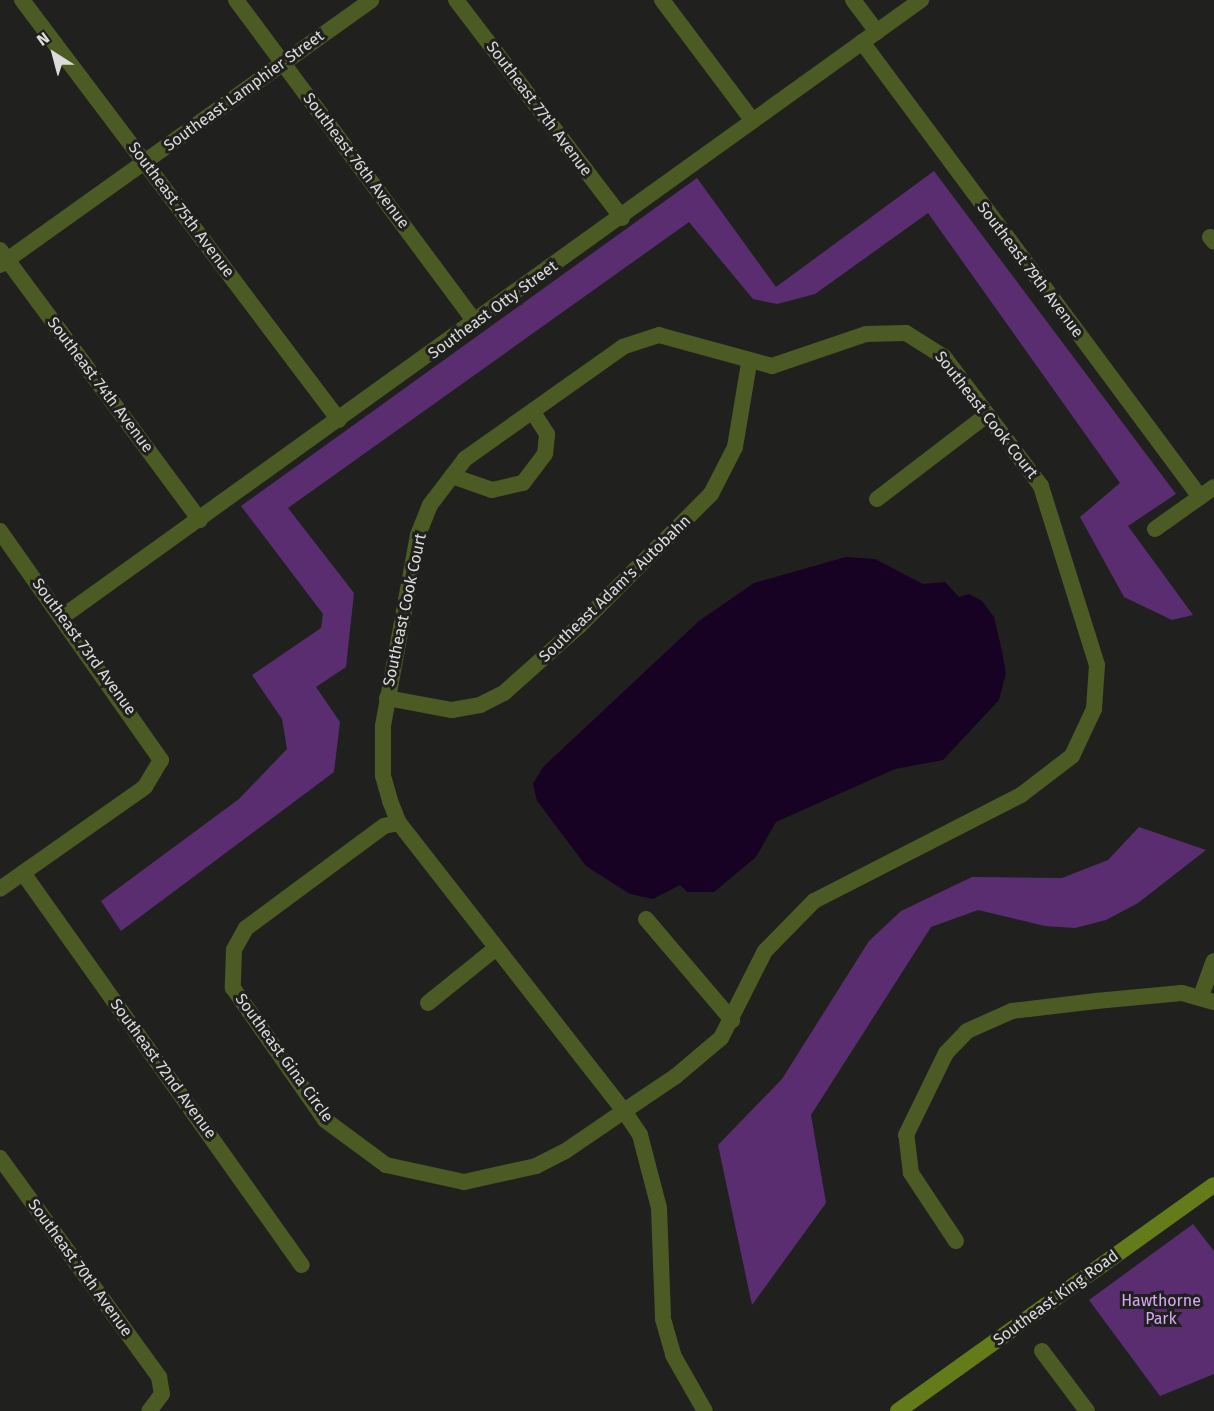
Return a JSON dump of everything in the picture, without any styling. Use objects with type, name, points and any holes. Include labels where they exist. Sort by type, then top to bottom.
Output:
[{"type":"main road","name":"Southeast King Road","points":[[902,1410],[1214,1185]]},
{"type":"street","name":"Southeast 75th Avenue","points":[[22,0],[339,420]]},
{"type":"street","name":"Southeast 76th Avenue","points":[[236,0],[475,322]]},
{"type":"street","name":"Southeast Lamphier Street","points":[[2,258],[145,162],[371,0]]},
{"type":"street","name":"Southeast 77th Avenue","points":[[456,0],[622,218]]},
{"type":"street","points":[[662,0],[753,121]]},
{"type":"street","points":[[853,0],[876,32]]},
{"type":"street","name":"Southeast Otty Street","points":[[62,616],[622,218],[921,0]]},
{"type":"street","name":"Southeast 79th Avenue","points":[[862,42],[1207,492]]},
{"type":"street","name":"Southeast 74th Avenue","points":[[2,258],[200,520]]},
{"type":"street","name":"Southeast Cook Court","points":[[624,1111],[702,1055],[732,1020],[765,951],[789,921],[852,880],[1021,795],[1065,764],[1086,733],[1094,709],[1096,655],[1051,509],[1024,459],[935,348],[897,330],[866,334],[798,360],[772,366],[749,363],[680,338],[645,338],[623,347],[487,441],[452,476],[430,505],[418,535],[387,698],[383,776],[399,823],[495,949],[624,1111],[651,1164],[659,1208],[659,1300],[666,1334],[705,1411]]},
{"type":"street","name":"Southeast Adam's Autobahn","points":[[387,698],[452,710],[480,705],[506,692],[579,626],[711,494],[735,447],[749,363]]},
{"type":"street","points":[[452,476],[492,490],[524,483],[545,454],[547,434],[532,411]]},
{"type":"street","points":[[877,499],[987,415]]},
{"type":"street","points":[[1155,529],[1207,492]]},
{"type":"street","name":"Southeast 73rd Avenue","points":[[0,531],[155,745],[160,767],[145,787],[22,873]]},
{"type":"street","name":"Southeast Gina Circle","points":[[399,823],[384,826],[267,911],[246,928],[234,950],[233,988],[326,1120],[386,1166],[464,1182],[536,1166],[624,1111]]},
{"type":"street","points":[[0,889],[22,873]]},
{"type":"street","name":"Southeast 72nd Avenue","points":[[22,873],[303,1265]]},
{"type":"street","points":[[646,919],[732,1020]]},
{"type":"street","points":[[428,1003],[495,949]]},
{"type":"street","points":[[956,1241],[921,1192],[906,1152],[912,1116],[946,1053],[987,1019],[1096,1001],[1182,993],[1208,999],[1214,961]]},
{"type":"street","name":"Southeast 70th Avenue","points":[[0,1158],[159,1377],[162,1394],[149,1411]]},
{"type":"street","points":[[1042,1351],[1087,1411]]},
{"type":"green space","points":[[934,171],[1176,494],[1128,526],[1193,615],[1172,620],[1124,597],[1080,517],[1120,483],[928,213],[815,294],[777,304],[753,299],[689,222],[288,508],[354,593],[346,667],[316,687],[340,722],[334,772],[121,931],[101,901],[239,799],[287,749],[282,719],[252,675],[321,628],[323,614],[241,506],[697,178],[776,287]]},
{"type":"green space","points":[[1139,827],[1206,850],[1138,903],[1106,920],[1075,928],[1045,926],[978,910],[931,927],[811,1115],[826,1203],[752,1305],[718,1145],[782,1079],[869,941],[901,911],[972,877],[1062,878],[1108,860]]},
{"type":"green space","name":"Hawthorne Park","points":[[1193,1224],[1214,1251],[1214,1374],[1160,1396],[1089,1300]]},
{"type":"shaded area","points":[[846,557],[875,559],[923,584],[945,582],[959,597],[969,594],[982,601],[994,617],[1006,673],[999,700],[943,760],[895,769],[776,822],[756,857],[714,892],[687,892],[680,885],[653,899],[630,894],[586,866],[537,801],[533,784],[543,767],[699,621],[754,583]]}]
